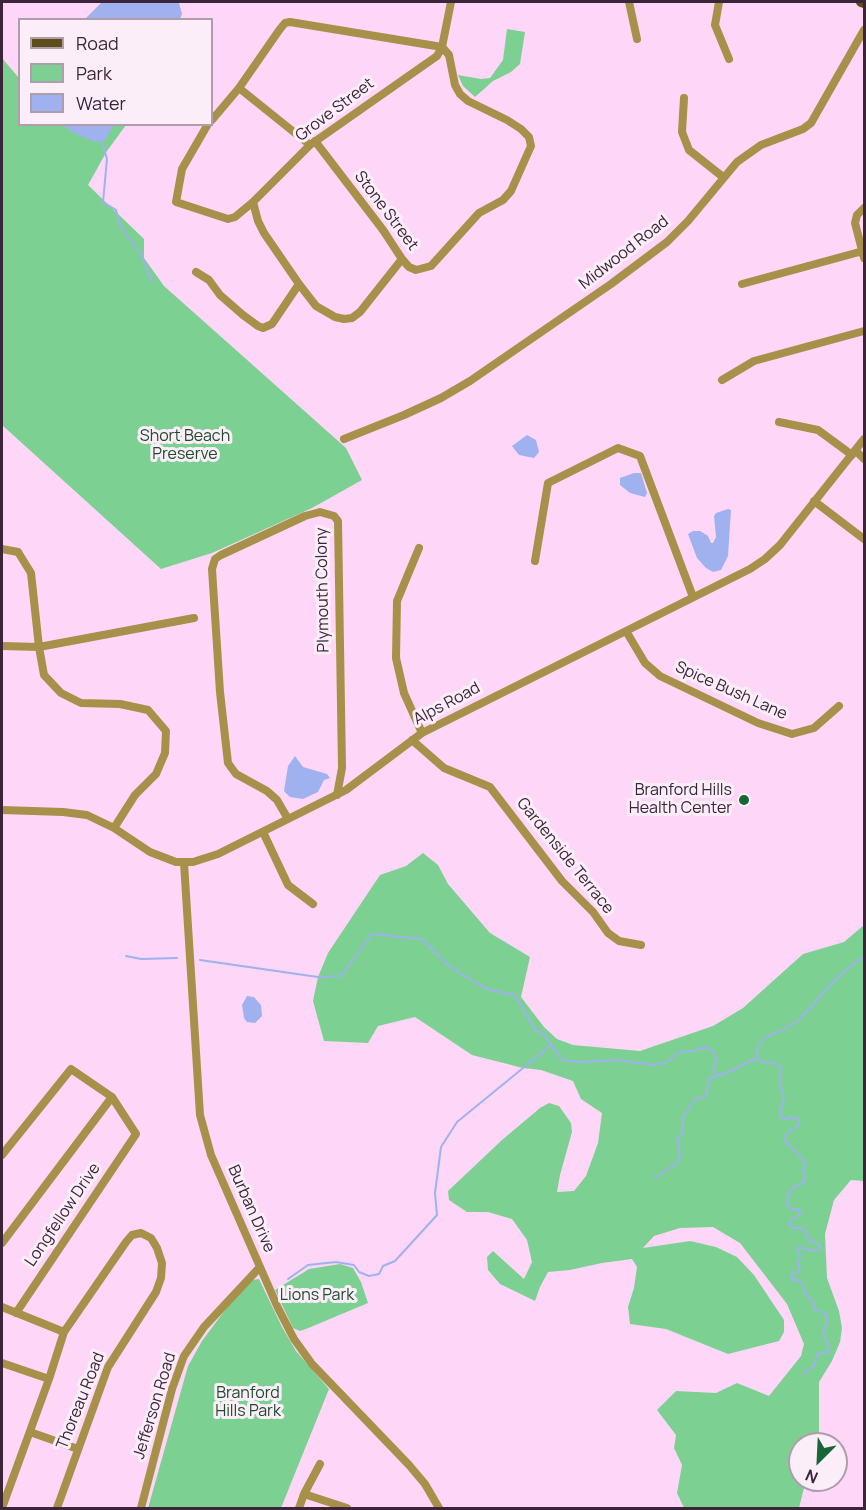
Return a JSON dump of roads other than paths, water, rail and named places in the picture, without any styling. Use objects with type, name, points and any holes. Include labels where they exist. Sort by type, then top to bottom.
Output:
[{"type":"street","points":[[213,119],[239,88],[285,23],[442,46],[451,2]]},
{"type":"street","points":[[630,2],[637,39]]},
{"type":"street","points":[[719,2],[715,24],[729,59]]},
{"type":"street","name":"Midwood Road","points":[[344,439],[441,398],[503,359],[611,284],[669,240],[688,222],[737,162],[752,150],[803,129],[811,123],[864,30]]},
{"type":"street","name":"Grove Street","points":[[207,126],[182,169],[176,202],[228,219],[235,217],[253,202],[313,143],[395,84],[430,62],[437,56],[442,46]]},
{"type":"street","name":"Stone Street","points":[[239,88],[313,143],[383,230],[402,260],[416,270],[431,266],[479,213],[503,200],[511,191],[531,146],[529,137],[521,129],[468,101],[460,94],[455,85],[449,55],[442,46]]},
{"type":"street","points":[[684,98],[682,132],[689,150],[723,177]]},
{"type":"street","points":[[253,202],[264,233],[299,284],[316,306],[325,312],[344,319],[352,318],[360,312],[402,260]]},
{"type":"street","points":[[742,284],[863,255],[855,223],[857,215],[864,208]]},
{"type":"street","points":[[196,272],[209,280],[220,295],[243,315],[263,328],[272,324],[299,284]]},
{"type":"street","points":[[722,380],[754,361],[864,331]]},
{"type":"street","points":[[779,423],[818,429],[864,459]]},
{"type":"street","name":"Alps Road","points":[[184,863],[218,854],[338,795],[355,785],[422,733],[765,559],[788,535],[864,440]]},
{"type":"street","points":[[535,561],[548,483],[618,448],[640,456],[693,597]]},
{"type":"street","points":[[814,501],[864,539]]},
{"type":"street","name":"Plymouth Colony","points":[[288,819],[277,800],[267,791],[236,774],[228,763],[220,692],[212,569],[215,559],[220,555],[304,516],[320,512],[327,512],[338,521],[342,768],[338,795]]},
{"type":"street","points":[[419,548],[397,601],[396,658],[404,693],[422,733]]},
{"type":"street","points":[[2,549],[18,552],[31,573],[44,675],[61,693],[81,704],[120,704],[148,710],[166,731],[165,753],[156,774],[135,795],[114,828]]},
{"type":"street","points":[[2,646],[39,647],[194,618]]},
{"type":"street","name":"Spice Bush Lane","points":[[626,631],[645,663],[660,676],[758,723],[792,734],[814,728],[839,706]]},
{"type":"street","name":"Gardenside Terrace","points":[[412,740],[444,768],[490,787],[562,881],[593,912],[608,933],[619,941],[641,945]]},
{"type":"street","points":[[2,810],[80,814],[102,821],[166,860],[184,863]]},
{"type":"street","points":[[263,832],[288,885],[313,904]]},
{"type":"street","name":"Burban Drive","points":[[184,863],[198,1093],[202,1129],[211,1155],[282,1316],[302,1352],[409,1465],[439,1509]]},
{"type":"street","points":[[2,1155],[71,1069],[112,1097],[2,1243]]},
{"type":"street","name":"Longfellow Drive","points":[[16,1312],[136,1134],[112,1097]]},
{"type":"street","name":"Thoreau Road","points":[[57,1509],[108,1367],[156,1292],[161,1278],[162,1263],[151,1238],[141,1233],[132,1235],[64,1332]]},
{"type":"street","name":"Jefferson Road","points":[[141,1509],[172,1389],[184,1356],[204,1326],[260,1268]]},
{"type":"street","points":[[2,1307],[64,1332],[2,1508]]},
{"type":"street","points":[[2,1363],[49,1379]]},
{"type":"street","points":[[30,1432],[78,1449]]},
{"type":"street","points":[[298,1509],[320,1464]]},
{"type":"street","points":[[304,1494],[347,1509]]},
{"type":"water","points":[[102,2],[173,2],[179,3],[182,14],[180,18],[86,18]]},
{"type":"water","points":[[64,126],[113,126],[105,140],[96,142]]},
{"type":"water","points":[[527,435],[536,440],[539,452],[534,458],[519,455],[512,446]]},
{"type":"water","points":[[641,473],[647,493],[645,497],[630,493],[620,485],[620,478]]},
{"type":"water","points":[[728,509],[731,510],[728,556],[721,570],[713,572],[697,558],[688,534],[700,531],[713,543],[716,537],[714,516]]},
{"type":"water","points":[[295,756],[303,767],[327,774],[330,778],[324,780],[318,792],[303,799],[290,797],[284,791],[288,766]]},
{"type":"water","points":[[247,996],[254,997],[261,1005],[262,1016],[255,1023],[247,1022],[244,1018],[242,1005]]},
{"type":"waterway","points":[[102,142],[107,159],[103,202],[116,210],[120,226],[141,254],[152,281]]},
{"type":"waterway","points":[[200,960],[318,977],[341,976],[372,934],[422,939],[449,966],[478,984],[490,990],[515,995],[535,1030],[544,1034],[562,1060],[578,1062],[619,1060],[651,1065],[665,1063],[680,1052],[705,1047],[713,1051],[717,1060],[713,1069],[717,1076],[757,1058]]},
{"type":"waterway","points":[[126,956],[141,959],[177,958]]},
{"type":"waterway","points":[[803,1374],[814,1366],[817,1354],[829,1352],[827,1340],[823,1335],[827,1321],[826,1314],[814,1309],[813,1301],[804,1293],[805,1286],[798,1280],[792,1280],[791,1276],[800,1269],[797,1263],[801,1257],[797,1250],[799,1247],[815,1251],[820,1248],[820,1245],[809,1240],[803,1228],[793,1228],[789,1225],[801,1211],[791,1209],[787,1205],[788,1194],[794,1187],[804,1182],[805,1161],[784,1140],[786,1134],[798,1126],[799,1120],[792,1117],[785,1119],[781,1117],[780,1112],[784,1099],[780,1088],[781,1067],[774,1063],[762,1062],[757,1058],[757,1048],[765,1037],[799,1020],[832,983],[858,960],[864,959]]},
{"type":"waterway","points":[[288,1279],[308,1265],[336,1262],[354,1265],[359,1272],[369,1276],[379,1274],[383,1266],[395,1261],[437,1215],[435,1193],[441,1147],[457,1122],[550,1046]]},
{"type":"waterway","points":[[655,1178],[678,1162],[680,1154],[677,1140],[682,1134],[683,1118],[695,1099],[706,1096],[709,1079],[717,1076]]},
{"type":"place","name":"Branford Hills Health Center","points":[[744,800]]},
{"type":"park label","name":"Short Beach Preserve","points":[[185,446]]},
{"type":"park label","name":"Lions Park","points":[[317,1296]]},
{"type":"park label","name":"Branford Hills Park","points":[[248,1403]]}]
